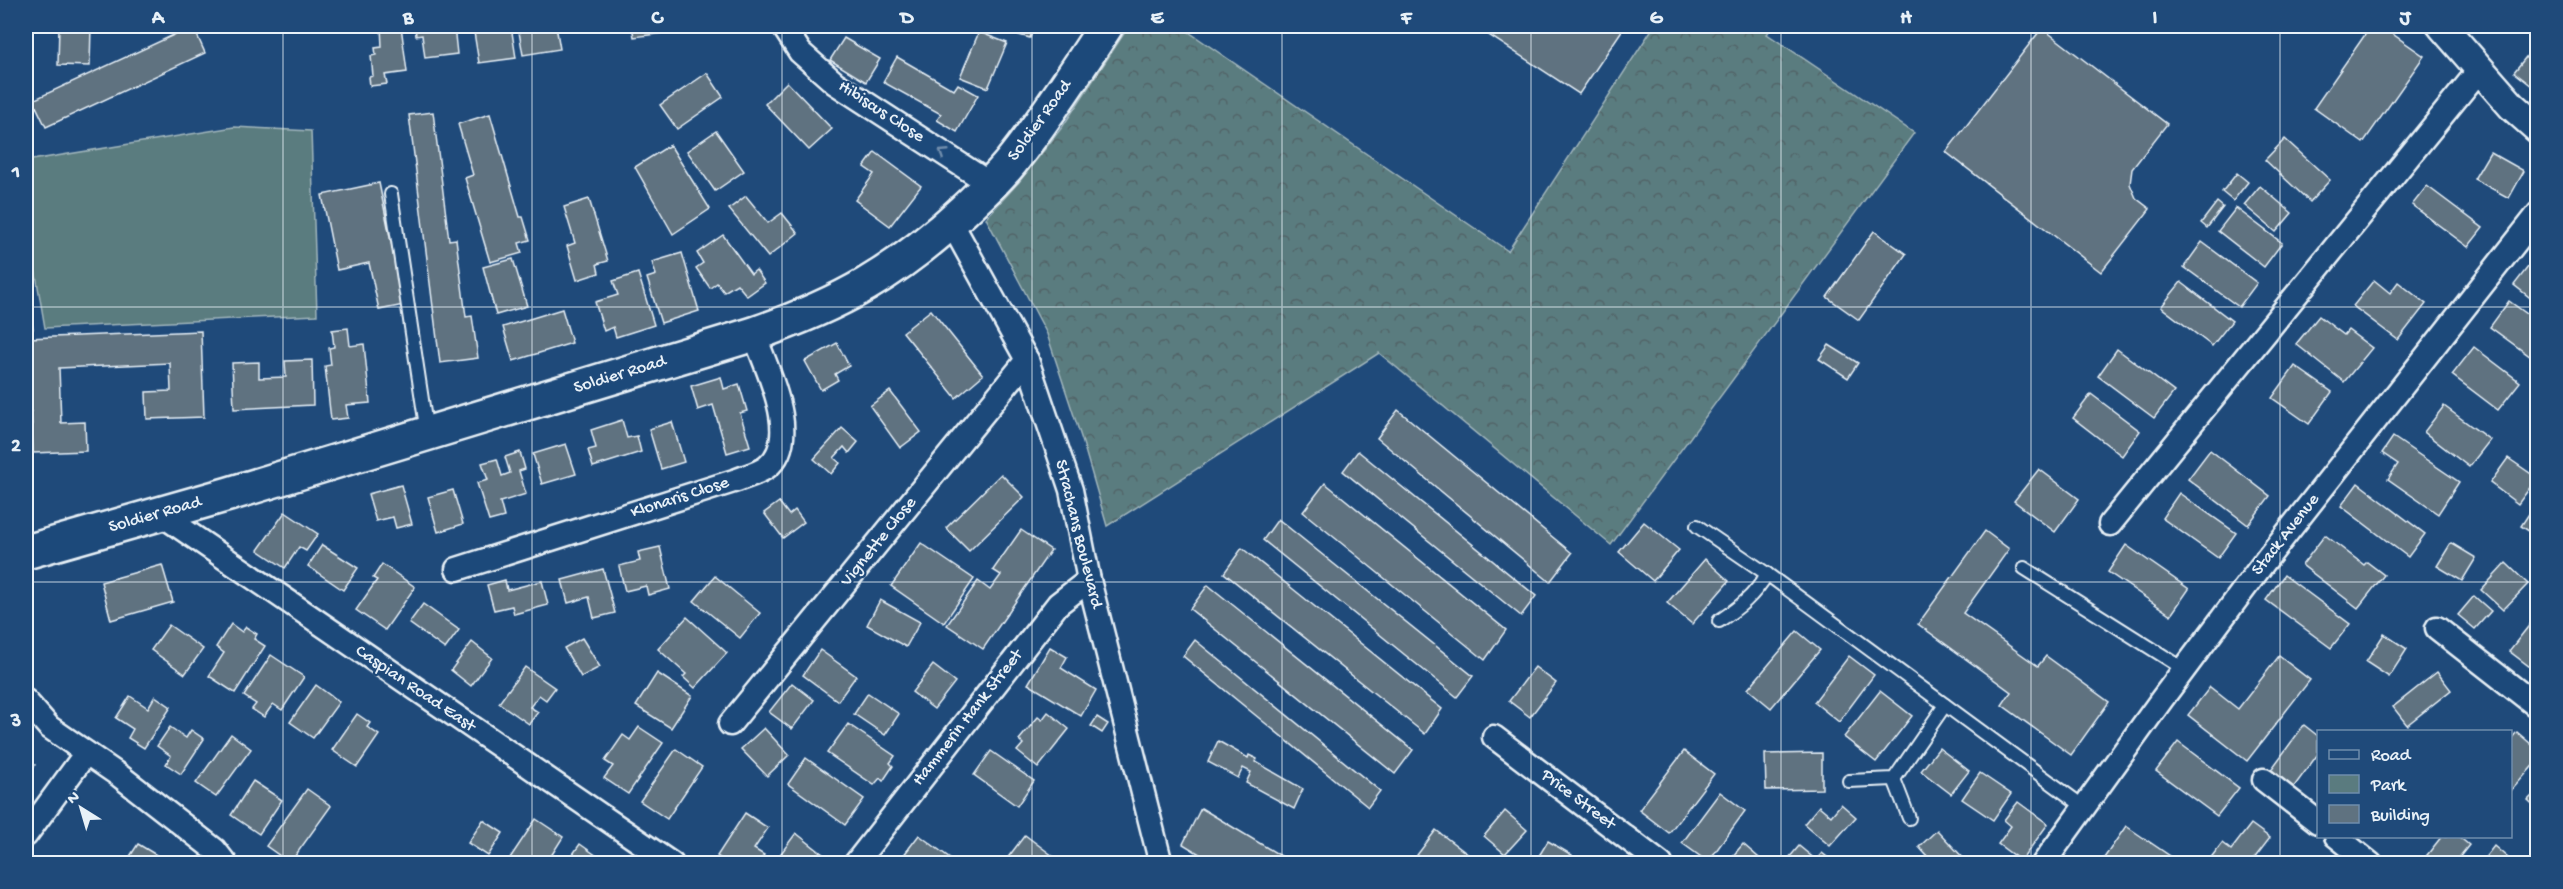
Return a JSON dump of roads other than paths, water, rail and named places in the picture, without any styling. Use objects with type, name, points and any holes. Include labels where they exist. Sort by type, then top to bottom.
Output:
[{"type":"main road","name":"Soldier Road","points":[[26,552],[428,434],[754,334],[798,319],[856,292],[919,250],[992,184],[1056,103],[1106,26]]},
{"type":"street","name":"Hibiscus Close","points":[[783,26],[800,52],[835,83],[992,184]]},
{"type":"street","points":[[2442,26],[2512,106],[2538,129]]},
{"type":"street","points":[[2110,524],[2480,69]]},
{"type":"street","name":"Stack Avenue","points":[[2043,864],[2265,561],[2538,214]]},
{"type":"street","name":"Strachans Boulevard","points":[[951,222],[1027,360],[1071,490],[1089,580],[1161,864]]},
{"type":"street","name":"Klonaris Close","points":[[457,569],[737,480],[769,465],[781,446],[782,421],[754,334]]},
{"type":"street","name":"Vignette Close","points":[[730,724],[1027,360]]},
{"type":"street","name":"Caspian Road East","points":[[159,513],[672,864]]},
{"type":"street","name":"Hammerin Hank Street","points":[[855,864],[1058,604],[1089,580]]},
{"type":"street","points":[[2437,627],[2538,707]]},
{"type":"street","points":[[26,701],[49,727],[120,776],[215,850],[226,864]]},
{"type":"street","name":"Price Street","points":[[1494,737],[1661,864]]},
{"type":"street","points":[[26,835],[86,753]]},
{"type":"street","points":[[2264,780],[2317,820]]},
{"type":"street","points":[[2337,838],[2371,864]]},
{"type":"lane","points":[[391,194],[428,434]]},
{"type":"lane","points":[[1697,526],[1767,574],[2084,807]]},
{"type":"lane","points":[[2024,568],[2184,669]]},
{"type":"lane","points":[[1719,621],[1756,592],[1767,574]]},
{"type":"lane","points":[[1894,779],[1945,705]]},
{"type":"lane","points":[[1849,781],[1894,779]]},
{"type":"lane","points":[[1894,779],[1909,818]]}]
